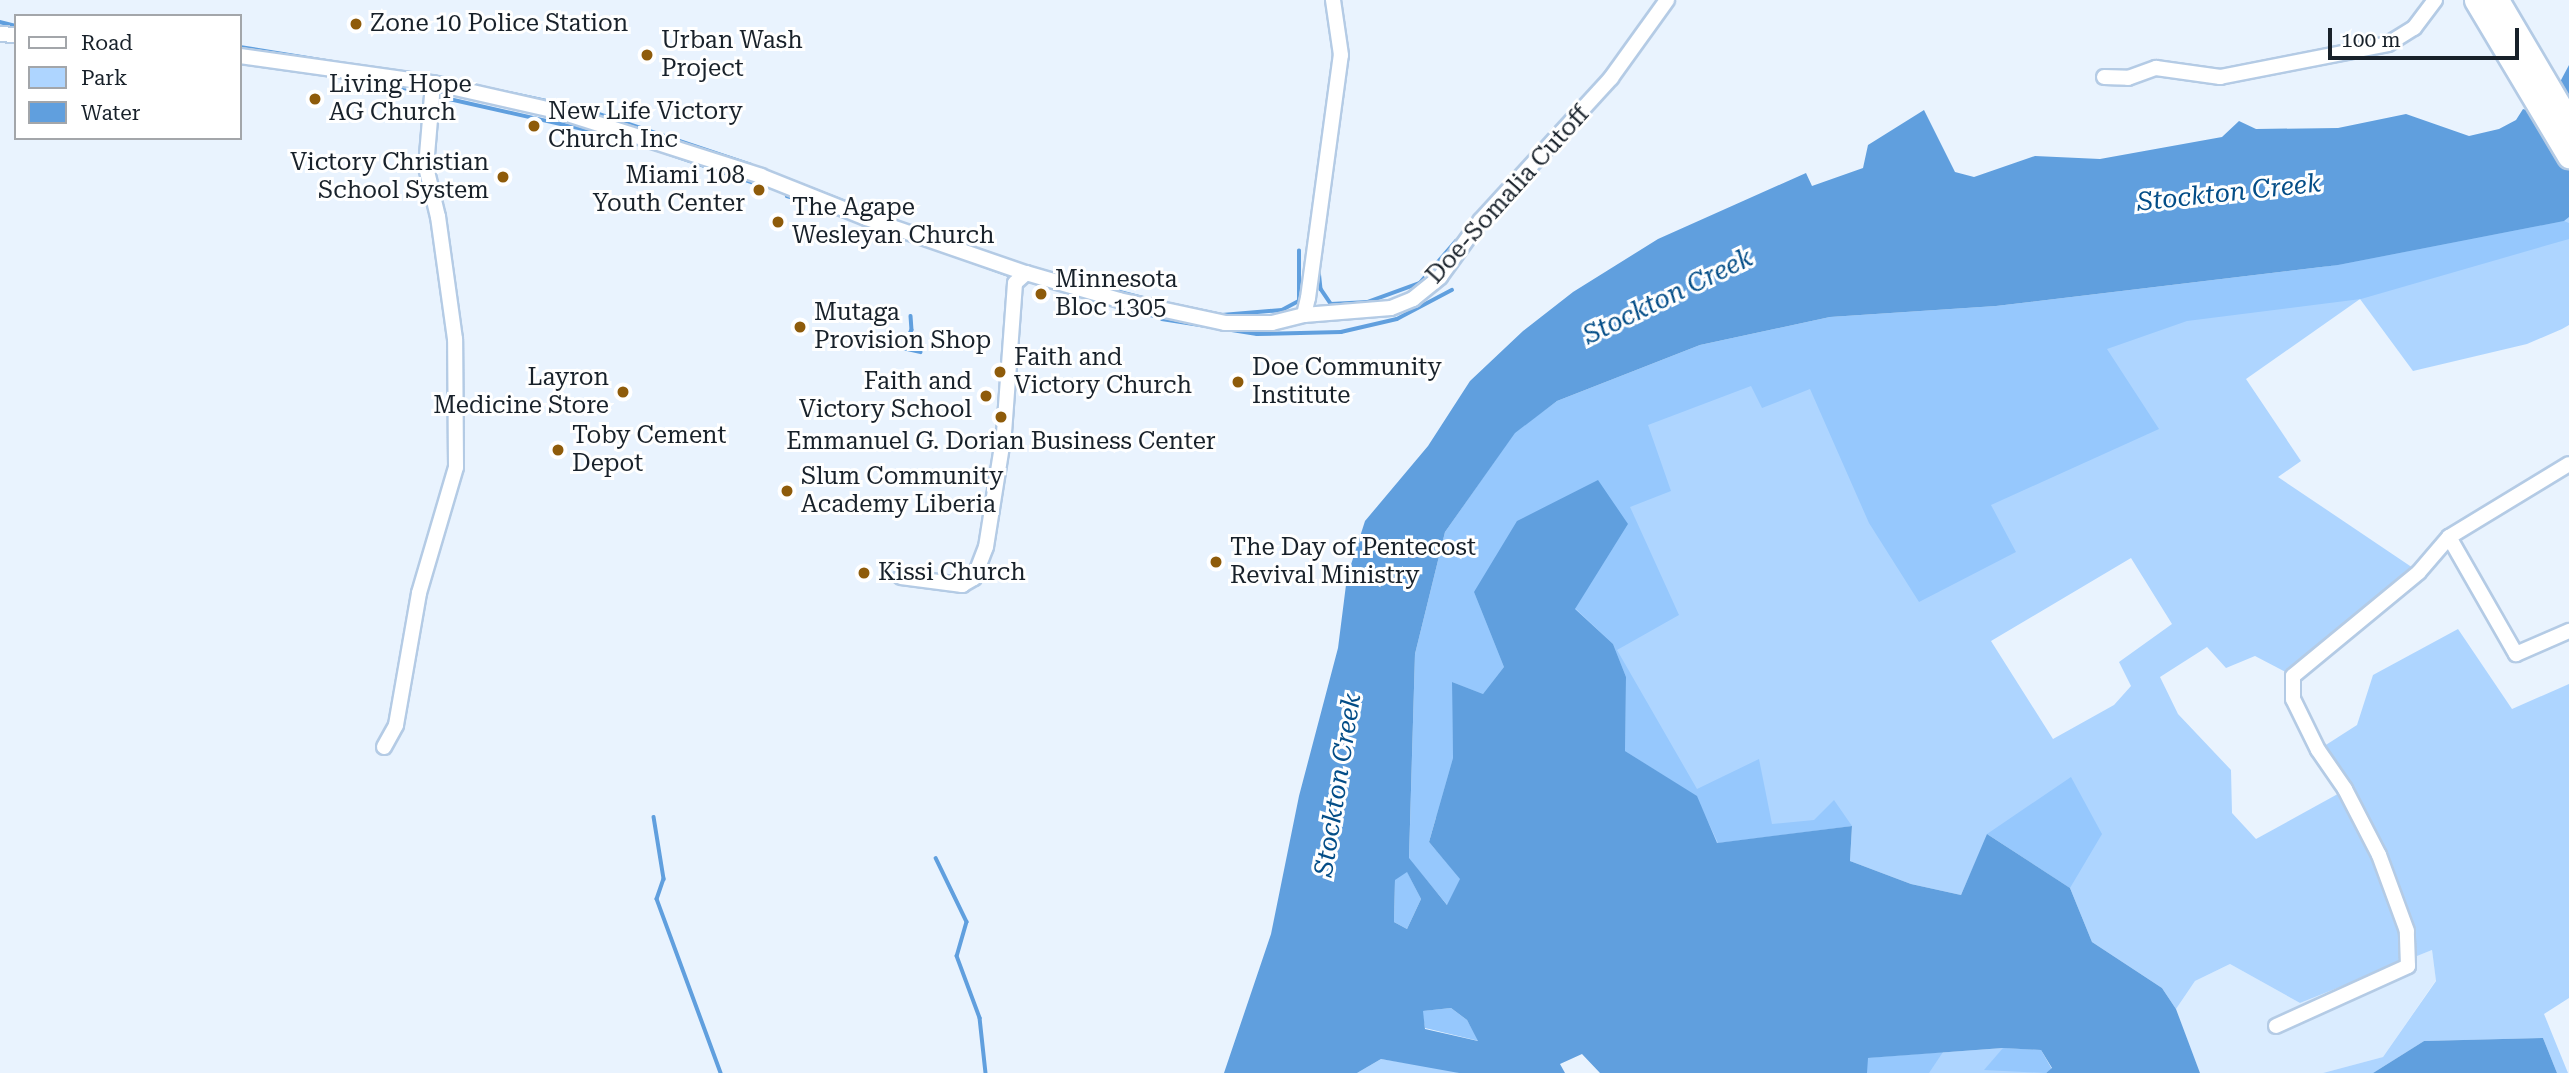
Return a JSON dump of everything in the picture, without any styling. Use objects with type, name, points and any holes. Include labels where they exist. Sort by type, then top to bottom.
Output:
[{"type":"main road","points":[[2476,0],[2542,93],[2569,122]]},
{"type":"main road","points":[[2497,0],[2569,156]]},
{"type":"street","points":[[1304,315],[1341,55],[1333,0]]},
{"type":"street","name":"Doe-Somalia Cutoff","points":[[242,56],[433,83],[561,112],[670,145],[1026,272],[1119,300],[1225,323],[1272,323],[1304,315],[1391,308],[1413,299],[1440,277],[1489,211],[1611,78],[1667,0]]},
{"type":"street","points":[[2104,77],[2129,78],[2156,68],[2220,77],[2388,44],[2414,28],[2435,0]]},
{"type":"street","points":[[384,747],[396,725],[419,593],[456,467],[455,339],[438,217],[426,167],[433,83]]},
{"type":"street","points":[[901,577],[962,585],[974,578],[986,547],[1004,433],[1015,283],[1026,272]]},
{"type":"street","points":[[2276,1026],[2408,966],[2407,931],[2379,855],[2346,789],[2318,750],[2293,699],[2293,676],[2419,572],[2449,537],[2569,464]]},
{"type":"street","points":[[2449,537],[2516,654],[2569,631]]},
{"type":"shaded area","points":[[2564,221],[2569,223],[2569,239],[2361,299],[2187,321],[2107,349],[2159,429],[1991,505],[2016,552],[1919,602],[1869,523],[1810,389],[1762,408],[1751,386],[1648,425],[1671,491],[1630,507],[1679,615],[1617,650],[1697,789],[1759,759],[1772,824],[1814,820],[1834,800],[1852,826],[1718,843],[1696,796],[1625,751],[1626,677],[1613,644],[1575,608],[1628,524],[1474,592],[1504,667],[1483,694],[1452,682],[1453,758],[1429,842],[1461,879],[1448,906],[1409,859],[1415,654],[1445,532],[1515,432],[1557,401],[1700,345],[1830,317],[1996,306],[2338,265]]},
{"type":"shaded area","points":[[2071,777],[2102,834],[2070,888],[1987,834]]},
{"type":"shaded area","points":[[1407,871],[1421,899],[1407,929],[1394,922],[1395,879]]},
{"type":"shaded area","points":[[2432,950],[2436,980],[2383,1057],[2323,1073],[2200,1073],[2176,1009],[2195,981],[2230,964],[2300,1003]]},
{"type":"shaded area","points":[[1451,1008],[1467,1020],[1479,1041],[1425,1028],[1422,1011]]},
{"type":"shaded area","points":[[2003,1048],[2041,1050],[2052,1069],[2046,1073],[1984,1070]]},
{"type":"shaded area","points":[[1943,1052],[1929,1073],[1867,1073],[1867,1058]]},
{"type":"green space","points":[[2569,217],[2569,325],[2562,329],[2527,344],[2413,371],[2360,299],[2246,379],[2301,461],[2278,477],[2419,572],[2293,676],[2255,656],[2226,668],[2207,647],[2160,677],[2178,714],[2231,770],[2232,813],[2256,839],[2345,790],[2318,750],[2357,725],[2373,675],[2458,629],[2512,709],[2569,684],[2569,998],[2544,1014],[2568,1073],[2557,1073],[2543,1038],[2424,1041],[2373,1073],[2323,1073],[2383,1057],[2436,981],[2432,950],[2300,1003],[2230,964],[2195,981],[2176,1009],[2162,988],[2092,942],[2070,888],[1988,834],[1961,895],[1911,884],[1850,861],[1852,826],[1718,843],[1411,815],[1515,432]],"holes":[[[2131,558],[2172,624],[2119,662],[2131,686],[2114,705],[2053,739],[1991,641]]]},
{"type":"green space","points":[[2003,1048],[2041,1050],[2046,1073],[1867,1073],[1867,1058]]},
{"type":"green space","points":[[1381,1059],[1452,1070],[1459,1073],[1357,1073]]},
{"type":"water","name":"Stockton Creek","points":[[2569,65],[2569,217],[2564,221],[2338,265],[1996,306],[1830,317],[1700,345],[1557,401],[1515,433],[1445,532],[1415,654],[1409,858],[1447,905],[1460,879],[1429,842],[1453,758],[1452,682],[1483,694],[1504,667],[1474,592],[1517,521],[1598,480],[1628,524],[1575,609],[1613,644],[1626,677],[1625,751],[1697,796],[1717,843],[1852,826],[1850,861],[1911,884],[1961,895],[1987,834],[2070,888],[2092,942],[2162,988],[2176,1009],[2200,1073],[2046,1073],[2052,1068],[2041,1050],[2003,1048],[1868,1058],[1867,1073],[1600,1073],[1582,1054],[1560,1064],[1565,1073],[1459,1073],[1381,1059],[1357,1073],[1224,1073],[1271,934],[1299,796],[1338,648],[1347,577],[1365,521],[1428,446],[1470,381],[1523,331],[1573,292],[1658,239],[1806,173],[1812,186],[1863,168],[1868,145],[1924,110],[1955,172],[1974,177],[2035,156],[2100,159],[2222,137],[2239,121],[2256,129],[2338,128],[2406,114],[2469,136],[2499,129],[2516,120],[2523,109],[2533,112],[2552,97]],"holes":[[[1407,872],[1421,899],[1407,929],[1394,922],[1395,880]],[[1451,1008],[1467,1020],[1478,1041],[1425,1029],[1423,1011]]]},
{"type":"water","points":[[2543,1038],[2557,1073],[2373,1073],[2424,1041]]},
{"type":"waterway","points":[[0,22],[14,26]]},
{"type":"waterway","points":[[242,47],[334,62]]},
{"type":"waterway","points":[[295,70],[322,74]]},
{"type":"waterway","points":[[353,79],[420,91]]},
{"type":"waterway","points":[[490,89],[584,109],[751,165]]},
{"type":"waterway","points":[[445,98],[613,136]]},
{"type":"waterway","points":[[667,153],[754,183]]},
{"type":"waterway","points":[[787,179],[881,216]]},
{"type":"waterway","points":[[787,196],[811,203]]},
{"type":"waterway","points":[[821,207],[1014,277]]},
{"type":"waterway","points":[[1319,270],[1321,289],[1331,304],[1368,302],[1420,283],[1456,241]]},
{"type":"waterway","points":[[1165,303],[1222,315],[1282,310],[1299,301],[1299,251]]},
{"type":"waterway","points":[[1043,272],[1151,300]]},
{"type":"waterway","points":[[1162,319],[1257,334],[1341,332],[1397,319],[1452,290]]},
{"type":"waterway","points":[[1128,309],[1161,318]]},
{"type":"waterway","points":[[911,316],[912,330],[903,348],[921,352]]},
{"type":"waterway","points":[[654,817],[664,879],[657,899],[721,1073]]},
{"type":"waterway","points":[[936,858],[967,922],[957,956],[980,1018],[986,1073]]},
{"type":"place","name":"Zone 10 Police Station","points":[[356,24]]},
{"type":"place","name":"Urban Wash Project","points":[[647,55]]},
{"type":"place","name":"Living Hope AG Church","points":[[315,99]]},
{"type":"place","name":"New Life Victory Church Inc","points":[[534,126]]},
{"type":"place","name":"Victory Christian School System","points":[[503,177]]},
{"type":"place","name":"Miami 108 Youth Center","points":[[759,190]]},
{"type":"place","name":"The Agape Wesleyan Church","points":[[778,222]]},
{"type":"place","name":"Minnesota Bloc 1305","points":[[1041,294]]},
{"type":"place","name":"Mutaga Provision Shop","points":[[800,327]]},
{"type":"place","name":"Faith and Victory Church","points":[[1000,372]]},
{"type":"place","name":"Doe Community Institute","points":[[1238,382]]},
{"type":"place","name":"Layron Medicine Store","points":[[623,392]]},
{"type":"place","name":"Faith and Victory School","points":[[986,396]]},
{"type":"place","name":"Emmanuel G. Dorian Business Center","points":[[1001,417]]},
{"type":"place","name":"Toby Cement Depot","points":[[558,450]]},
{"type":"place","name":"Slum Community Academy Liberia","points":[[787,491]]},
{"type":"place","name":"The Day of Pentecost Revival Ministry","points":[[1216,562]]},
{"type":"place","name":"Kissi Church","points":[[864,573]]}]
